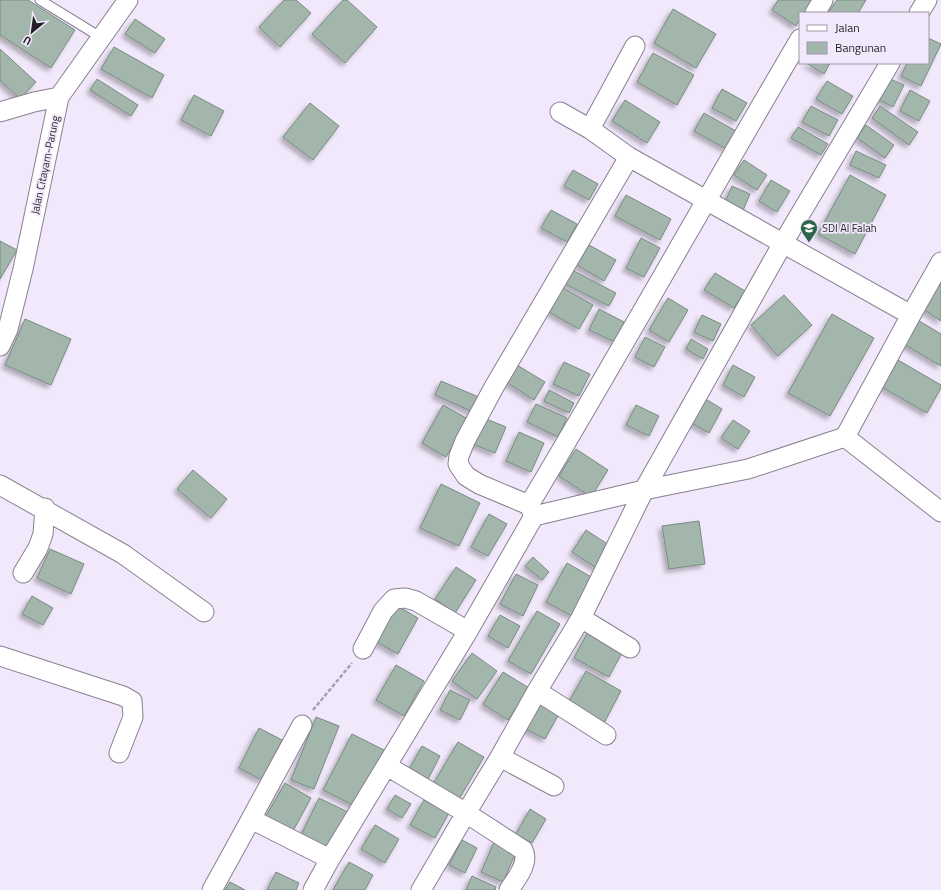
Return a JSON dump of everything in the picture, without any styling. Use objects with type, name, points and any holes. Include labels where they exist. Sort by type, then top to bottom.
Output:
[{"type":"street","name":"Jalan Citayam-Parung","points":[[0,346],[8,329],[23,269],[59,97],[128,0]]},
{"type":"street","points":[[817,12],[823,0]]},
{"type":"street","points":[[920,12],[927,0]]},
{"type":"street","points":[[313,890],[468,632],[532,510],[608,373],[705,200],[799,41]]},
{"type":"street","points":[[590,129],[635,46]]},
{"type":"street","points":[[421,890],[581,618],[644,490],[783,243],[889,64]]},
{"type":"street","points":[[0,112],[34,102],[59,97]]},
{"type":"street","points":[[560,112],[590,129],[629,157],[911,315]]},
{"type":"street","points":[[629,157],[494,387],[465,441],[459,456],[458,464],[466,476],[532,510],[644,490],[748,468],[845,438],[941,262]]},
{"type":"street","points":[[845,438],[941,512]]},
{"type":"street","points":[[0,485],[44,508],[123,554],[204,612]]},
{"type":"street","points":[[23,573],[38,548],[43,534],[44,508]]},
{"type":"street","points":[[363,649],[383,611],[394,599],[405,598],[416,601],[468,632]]},
{"type":"street","points":[[581,618],[630,648]]},
{"type":"street","points":[[0,656],[115,693],[132,701],[133,717],[119,753]]},
{"type":"street","points":[[537,691],[606,735]]},
{"type":"street","points":[[212,890],[302,725]]},
{"type":"street","points":[[500,757],[554,786]]},
{"type":"street","points":[[387,766],[466,813],[523,850],[526,854],[526,862],[509,890]]},
{"type":"street","points":[[251,819],[330,860]]},
{"type":"lane","points":[[40,0],[102,38]]},
{"type":"path","points":[[302,725],[363,649]]},
{"type":"building","points":[[0,0],[28,0],[75,30],[51,68],[0,35]]},
{"type":"building","points":[[284,0],[296,0],[311,13],[280,47],[259,27]]},
{"type":"building","points":[[343,0],[347,0],[377,27],[345,63],[312,34]]},
{"type":"building","points":[[778,0],[812,0],[805,12],[799,12],[799,21],[796,26],[772,10]]},
{"type":"building","points":[[837,0],[866,0],[859,12],[829,12]]},
{"type":"building","points":[[673,9],[716,34],[696,68],[654,43]]},
{"type":"building","points":[[135,19],[165,39],[155,53],[125,34]]},
{"type":"building","points":[[929,38],[941,44],[921,86],[901,76],[907,64],[929,64]]},
{"type":"building","points":[[114,47],[164,75],[152,98],[101,69]]},
{"type":"building","points":[[0,49],[36,82],[20,99],[0,80]]},
{"type":"building","points":[[653,53],[694,75],[677,105],[637,82]]},
{"type":"building","points":[[808,64],[829,64],[824,74]]},
{"type":"building","points":[[888,78],[904,85],[893,107],[878,99]]},
{"type":"building","points":[[97,79],[138,105],[131,116],[90,90]]},
{"type":"building","points":[[827,81],[853,96],[842,114],[816,99]]},
{"type":"building","points":[[722,89],[747,103],[736,121],[712,108]]},
{"type":"building","points":[[910,90],[930,101],[919,121],[900,111]]},
{"type":"building","points":[[194,95],[224,111],[211,136],[181,120]]},
{"type":"building","points":[[625,100],[660,122],[647,143],[612,121]]},
{"type":"building","points":[[310,103],[339,126],[313,160],[283,137]]},
{"type":"building","points":[[811,106],[838,120],[829,136],[802,122]]},
{"type":"building","points":[[880,106],[918,132],[909,145],[872,118]]},
{"type":"building","points":[[704,113],[736,131],[726,149],[694,131]]},
{"type":"building","points":[[866,125],[894,145],[885,158],[857,138]]},
{"type":"building","points":[[798,127],[828,144],[821,155],[791,138]]},
{"type":"building","points":[[856,151],[886,165],[879,178],[850,165]]},
{"type":"building","points":[[744,160],[767,175],[757,190],[734,175]]},
{"type":"building","points":[[573,170],[598,184],[589,200],[564,186]]},
{"type":"building","points":[[850,175],[886,195],[855,254],[818,234]]},
{"type":"building","points":[[771,180],[790,191],[777,212],[759,201]]},
{"type":"building","points":[[732,186],[750,194],[741,215],[723,207]]},
{"type":"building","points":[[626,195],[671,219],[660,240],[615,216]]},
{"type":"building","points":[[551,210],[577,224],[567,242],[541,228]]},
{"type":"building","points":[[641,238],[660,248],[644,277],[626,268]]},
{"type":"building","points":[[0,241],[17,250],[0,279]]},
{"type":"building","points":[[589,245],[616,260],[604,281],[577,265]]},
{"type":"building","points":[[572,270],[616,293],[609,306],[565,284]]},
{"type":"building","points":[[715,273],[745,291],[734,308],[704,290]]},
{"type":"building","points":[[941,280],[941,321],[923,309]]},
{"type":"building","points":[[563,288],[593,305],[579,329],[549,312]]},
{"type":"building","points":[[784,295],[812,325],[778,356],[751,325]]},
{"type":"building","points":[[668,298],[688,310],[669,342],[649,330]]},
{"type":"building","points":[[599,309],[624,322],[615,342],[589,330]]},
{"type":"building","points":[[832,314],[874,338],[830,416],[788,393]]},
{"type":"building","points":[[702,315],[721,324],[713,341],[694,332]]},
{"type":"building","points":[[25,319],[71,339],[51,385],[5,365]]},
{"type":"building","points":[[916,319],[941,334],[941,366],[902,343]]},
{"type":"building","points":[[645,337],[665,347],[654,367],[635,357]]},
{"type":"building","points":[[691,339],[708,349],[703,359],[686,349]]},
{"type":"building","points":[[898,360],[941,385],[941,388],[927,413],[882,387]]},
{"type":"building","points":[[564,362],[590,374],[579,396],[553,384]]},
{"type":"building","points":[[517,365],[545,382],[534,400],[506,382]]},
{"type":"building","points":[[733,365],[755,377],[744,397],[723,385]]},
{"type":"building","points":[[441,381],[481,398],[475,413],[435,395]]},
{"type":"building","points":[[549,390],[574,403],[569,413],[544,401]]},
{"type":"building","points":[[704,398],[722,409],[709,433],[690,422]]},
{"type":"building","points":[[536,404],[567,418],[558,437],[527,422]]},
{"type":"building","points":[[443,405],[468,419],[446,457],[422,443]]},
{"type":"building","points":[[636,405],[659,416],[649,436],[626,425]]},
{"type":"building","points":[[484,418],[506,427],[495,453],[473,444]]},
{"type":"building","points":[[733,420],[750,431],[738,449],[721,438]]},
{"type":"building","points":[[519,432],[544,443],[531,472],[506,461]]},
{"type":"building","points":[[576,449],[608,470],[591,497],[559,476]]},
{"type":"building","points":[[193,470],[227,499],[211,518],[177,489]]},
{"type":"building","points":[[441,484],[480,503],[459,546],[420,528]]},
{"type":"building","points":[[489,514],[507,524],[488,556],[471,547]]},
{"type":"building","points":[[699,521],[705,564],[669,569],[662,526]]},
{"type":"building","points":[[586,530],[612,547],[598,569],[572,552]]},
{"type":"building","points":[[50,549],[84,564],[71,594],[37,578]]},
{"type":"building","points":[[533,557],[549,572],[542,580],[525,566]]},
{"type":"building","points":[[567,563],[593,578],[572,616],[546,602]]},
{"type":"building","points":[[456,567],[476,580],[455,613],[435,599]]},
{"type":"building","points":[[516,574],[538,585],[523,616],[500,604]]},
{"type":"building","points":[[32,596],[53,608],[43,625],[22,614]]},
{"type":"building","points":[[392,603],[418,618],[398,654],[372,639]]},
{"type":"building","points":[[537,611],[560,624],[531,674],[508,661]]},
{"type":"building","points":[[500,615],[520,626],[508,648],[488,636]]},
{"type":"building","points":[[589,630],[624,649],[609,677],[574,658]]},
{"type":"building","points":[[472,653],[497,671],[477,699],[452,681]]},
{"type":"building","points":[[396,665],[424,681],[404,716],[376,700]]},
{"type":"building","points":[[586,671],[621,691],[603,725],[567,705]]},
{"type":"building","points":[[503,672],[529,688],[508,720],[483,704]]},
{"type":"building","points":[[450,690],[470,700],[460,720],[440,710]]},
{"type":"building","points":[[537,699],[560,712],[545,739],[522,727]]},
{"type":"building","points":[[316,717],[339,726],[314,789],[291,780]]},
{"type":"building","points":[[259,728],[282,740],[262,780],[239,768]]},
{"type":"building","points":[[352,734],[384,750],[355,806],[323,790]]},
{"type":"building","points":[[458,742],[484,757],[458,801],[432,786]]},
{"type":"building","points":[[422,746],[440,756],[427,781],[408,771]]},
{"type":"building","points":[[285,783],[311,798],[293,831],[266,816]]},
{"type":"building","points":[[395,795],[411,804],[402,818],[387,809]]},
{"type":"building","points":[[319,798],[348,812],[329,851],[300,837]]},
{"type":"building","points":[[424,800],[449,813],[435,838],[410,825]]},
{"type":"building","points":[[530,809],[546,819],[532,843],[516,834]]},
{"type":"building","points":[[375,825],[399,839],[385,863],[361,849]]},
{"type":"building","points":[[462,840],[477,848],[465,873],[449,865]]},
{"type":"building","points":[[495,840],[517,850],[503,882],[481,872]]},
{"type":"building","points":[[349,862],[373,875],[365,890],[333,890]]},
{"type":"building","points":[[276,872],[299,883],[296,890],[267,890]]},
{"type":"building","points":[[472,876],[496,887],[495,890],[466,890]]},
{"type":"building","points":[[230,882],[245,890],[225,890]]},
{"type":"place","name":"SDI Al Falah","points":[[809,243]]}]
